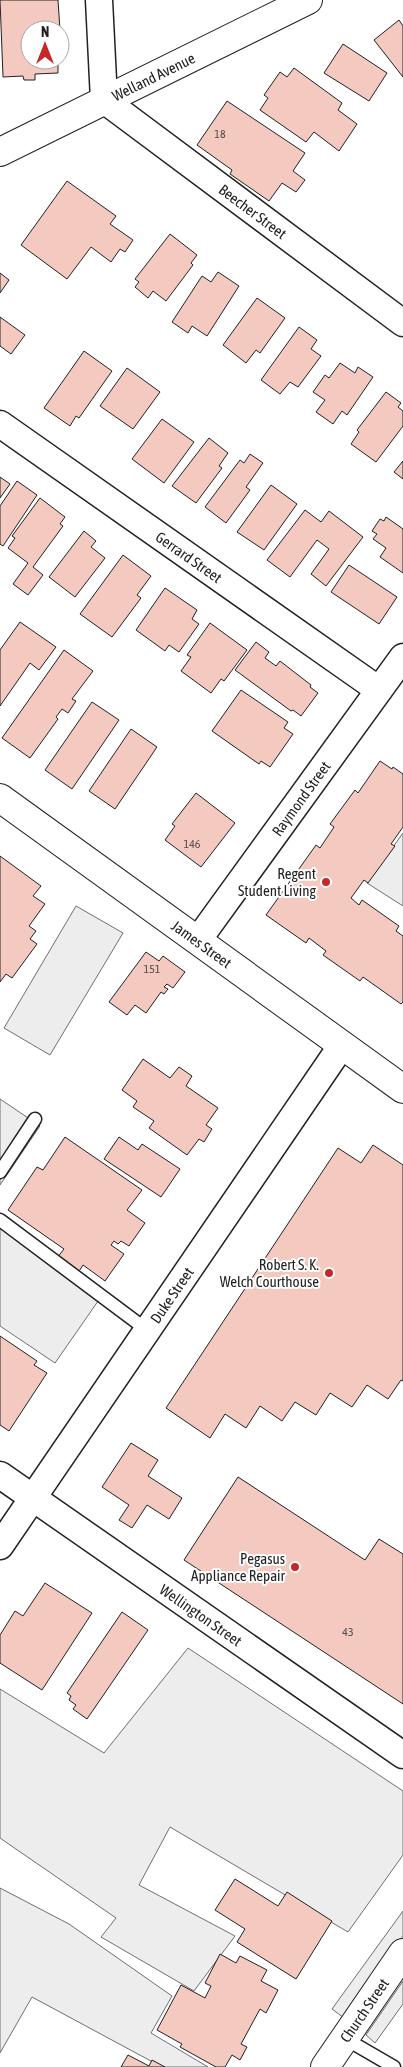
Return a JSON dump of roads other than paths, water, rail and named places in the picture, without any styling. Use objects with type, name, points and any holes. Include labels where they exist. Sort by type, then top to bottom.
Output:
[{"type":"main road","name":"Welland Avenue","points":[[0,152],[308,0]]},
{"type":"main road","name":"James Street","points":[[0,798],[403,1089]]},
{"type":"main road","name":"Church Street","points":[[325,2067],[403,1953]]},
{"type":"street","points":[[99,0],[104,100]]},
{"type":"street","name":"Beecher Street","points":[[104,100],[403,323]]},
{"type":"street","name":"Gerrard Street","points":[[0,424],[379,690]]},
{"type":"street","name":"Raymond Street","points":[[198,940],[403,656]]},
{"type":"street","name":"Duke Street","points":[[0,1546],[342,1045]]},
{"type":"street","name":"Wellington Street","points":[[0,1475],[403,1755]]},
{"type":"lane","points":[[0,1172],[35,1118]]},
{"type":"lane","points":[[0,1220],[147,1330]]},
{"type":"lane","points":[[344,2038],[394,2067]]},
{"type":"place","name":"Regent Student Living","points":[[326,882]]},
{"type":"place","name":"Robert S. K. Welch Courthouse","points":[[329,1273]]},
{"type":"place","name":"Pegasus Appliance Repair","points":[[295,1567]]}]
